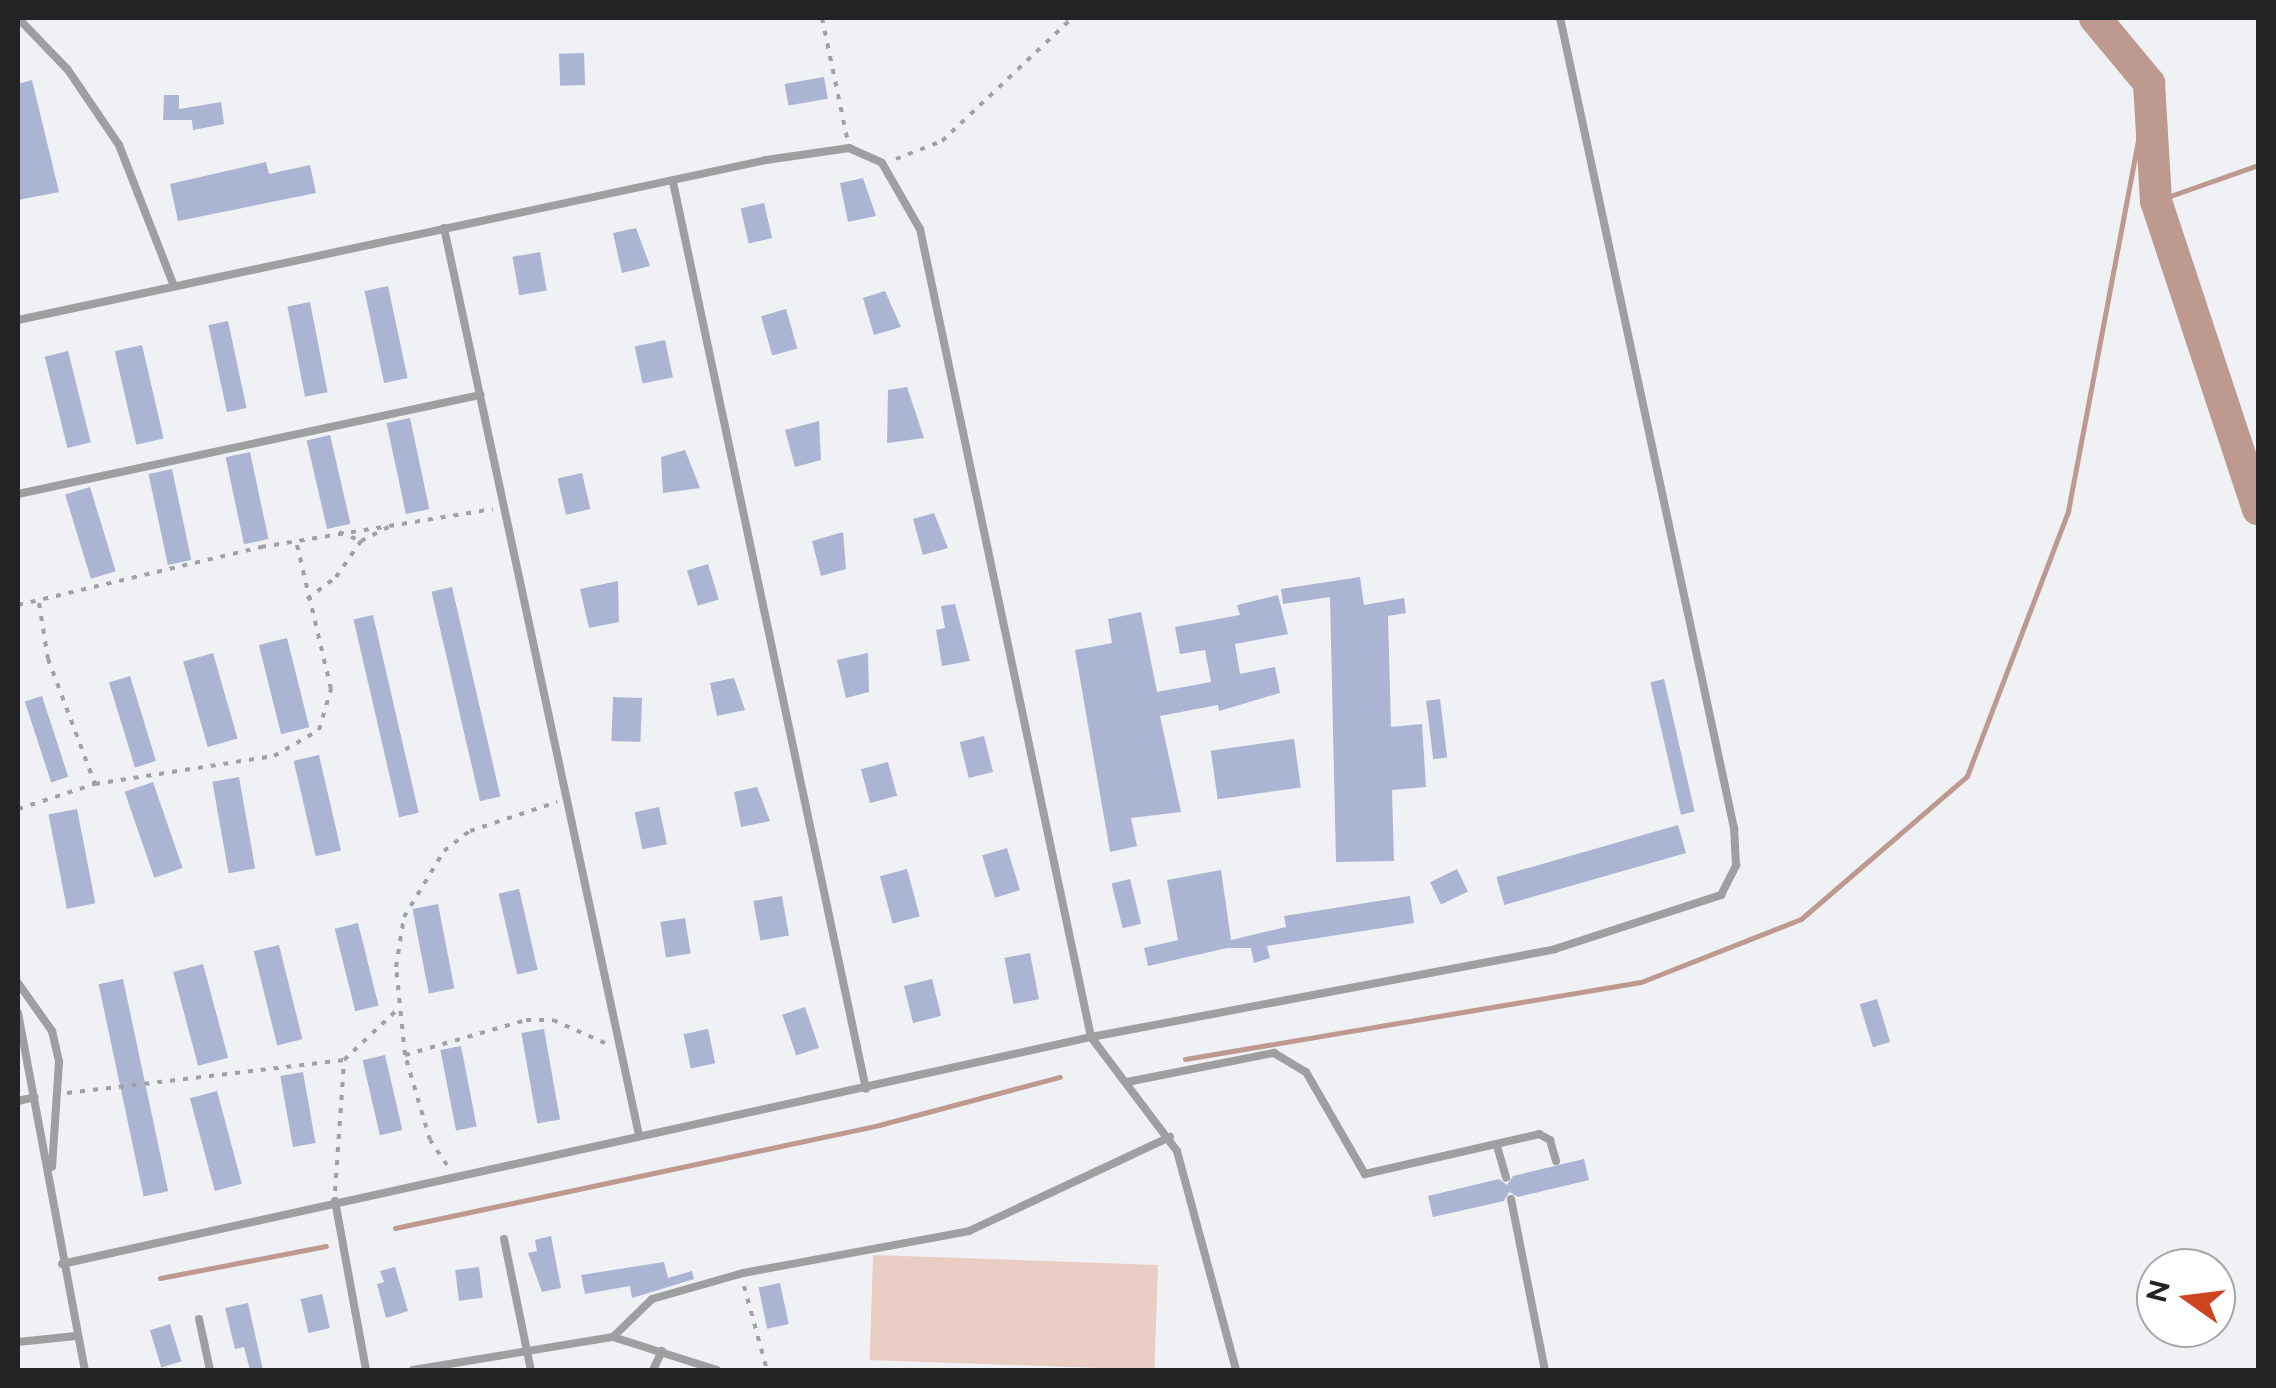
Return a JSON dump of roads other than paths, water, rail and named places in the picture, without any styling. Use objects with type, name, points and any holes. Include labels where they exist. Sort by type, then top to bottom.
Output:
[{"type":"lane","points":[[18,18],[68,70],[119,146],[174,286]]},
{"type":"lane","points":[[62,1264],[1090,1037],[1555,949],[1695,909],[1730,881],[1734,828],[1693,612],[1560,18]]},
{"type":"lane","points":[[18,320],[444,228],[849,148],[882,164],[920,228],[1090,1037],[1170,1137],[1214,1269],[1236,1370]]},
{"type":"lane","points":[[673,182],[866,1088]]},
{"type":"lane","points":[[444,228],[639,1134]]},
{"type":"lane","points":[[18,494],[481,395]]},
{"type":"lane","points":[[18,983],[52,1030],[62,1093],[51,1171]]},
{"type":"lane","points":[[18,1014],[51,1171],[62,1264],[85,1370]]},
{"type":"lane","points":[[1127,1082],[1274,1053],[1306,1072],[1365,1174],[1539,1134],[1556,1161]]},
{"type":"lane","points":[[18,1102],[35,1096]]},
{"type":"lane","points":[[612,1337],[652,1299],[742,1273],[968,1231],[1170,1137]]},
{"type":"lane","points":[[1497,1146],[1506,1178]]},
{"type":"lane","points":[[1512,1199],[1545,1370]]},
{"type":"lane","points":[[334,1201],[366,1370]]},
{"type":"lane","points":[[504,1239],[531,1370]]},
{"type":"lane","points":[[199,1320],[210,1370]]},
{"type":"lane","points":[[18,1342],[76,1336]]},
{"type":"lane","points":[[414,1370],[612,1337],[718,1370]]},
{"type":"lane","points":[[652,1370],[662,1351]]},
{"type":"lane","points":[[684,1358],[698,1370]]},
{"type":"waterway","points":[[2095,18],[2149,83],[2156,201],[2258,510]]},
{"type":"waterway","points":[[1185,1059],[1641,982],[1801,919],[1967,776],[2068,511],[2149,83]]},
{"type":"waterway","points":[[2156,201],[2258,165]]},
{"type":"waterway","points":[[395,1228],[879,1125],[1060,1077]]},
{"type":"waterway","points":[[160,1278],[326,1246]]}]
